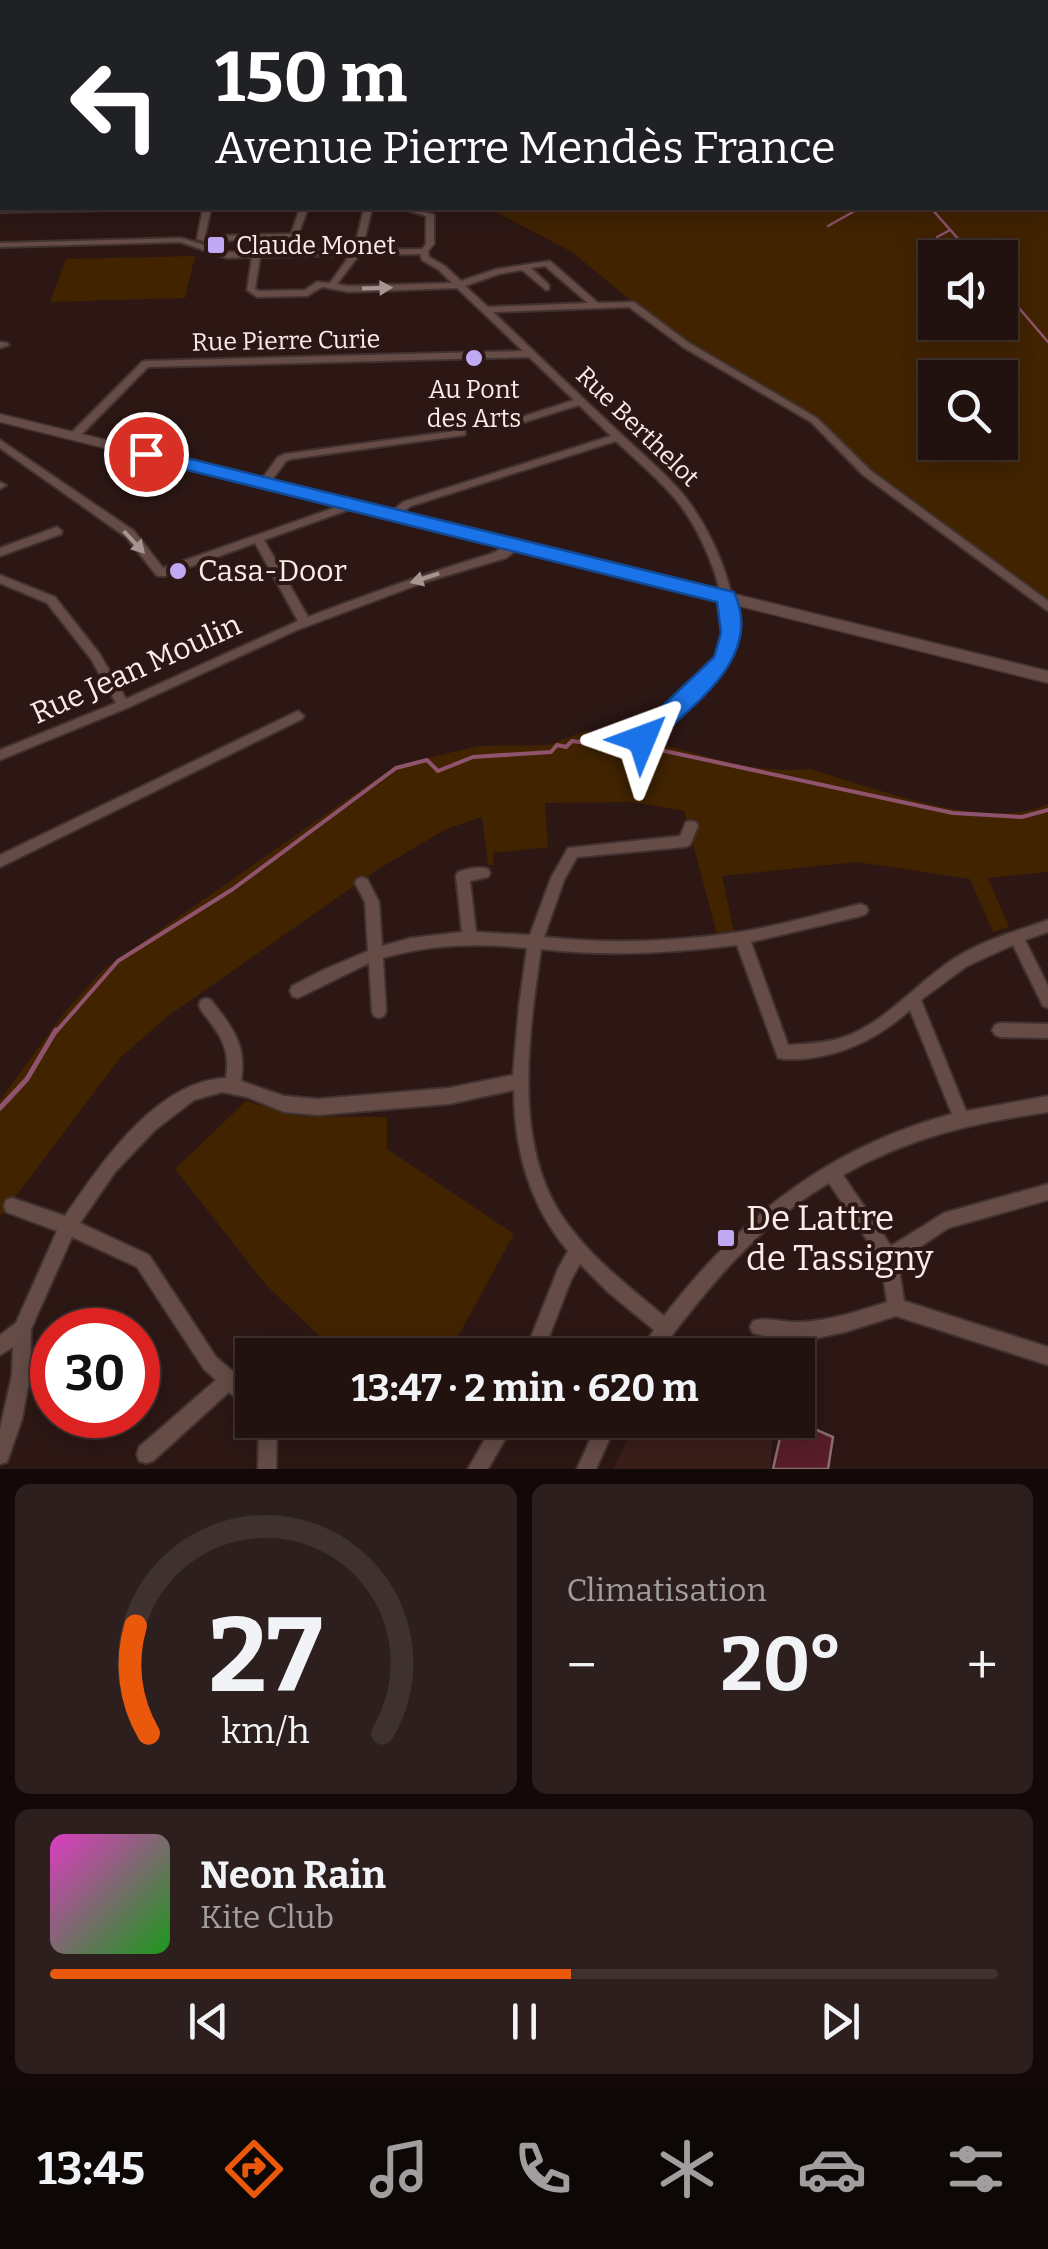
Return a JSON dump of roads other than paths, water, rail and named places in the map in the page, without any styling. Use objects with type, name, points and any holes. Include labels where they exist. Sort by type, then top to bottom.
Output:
[{"type":"main road","points":[[0,418],[1048,677]]},
{"type":"street","points":[[207,210],[200,237],[204,239],[294,236],[303,210]]},
{"type":"street","points":[[334,283],[357,252],[368,210]]},
{"type":"street","points":[[0,245],[182,240],[227,255],[405,253],[409,260],[425,254],[430,244],[430,215],[411,210]]},
{"type":"street","points":[[259,237],[251,290],[257,294],[307,293],[320,284],[334,283],[350,289],[459,285],[546,263],[594,306]]},
{"type":"street","name":"Rue Berthelot","points":[[425,254],[691,509],[727,598]]},
{"type":"street","points":[[525,268],[546,287]]},
{"type":"street","points":[[484,310],[631,304],[686,345],[814,420],[867,472],[1048,606]]},
{"type":"street","name":"Rue Pierre Curie","points":[[74,436],[145,364],[530,354]]},
{"type":"street","points":[[506,426],[581,401]]},
{"type":"street","points":[[264,484],[282,459],[290,456],[462,434]]},
{"type":"street","points":[[393,515],[407,504],[619,436]]},
{"type":"street","points":[[0,443],[130,534],[161,573],[352,505]]},
{"type":"street","points":[[0,552],[57,531]]},
{"type":"street","points":[[258,539],[305,622]]},
{"type":"street","name":"Rue Jean Moulin","points":[[0,755],[305,622],[420,579],[502,555],[516,546]]},
{"type":"street","points":[[0,578],[51,600],[95,656],[122,705]]},
{"type":"street","points":[[642,739],[724,660],[732,633],[727,598]]},
{"type":"street","points":[[0,861],[298,716]]},
{"type":"street","points":[[666,1328],[578,1250],[540,1190],[528,1149],[523,1020],[534,942],[572,852],[685,841],[691,826]]},
{"type":"street","points":[[469,935],[463,876],[483,873]]},
{"type":"street","points":[[362,883],[372,902],[378,1011]]},
{"type":"street","points":[[297,991],[376,952],[469,935],[588,949],[633,950],[742,938],[860,910]]},
{"type":"street","points":[[742,938],[783,1053],[817,1052],[853,1043],[890,1021],[962,962],[1048,926]]},
{"type":"street","points":[[1016,937],[1048,1001]]},
{"type":"street","points":[[914,1001],[960,1117]]},
{"type":"street","points":[[206,1005],[237,1048],[232,1087]]},
{"type":"street","points":[[1000,1030],[1048,1031]]},
{"type":"street","points":[[0,1455],[22,1375],[22,1329],[68,1226],[109,1166],[149,1124],[190,1093],[232,1087],[284,1104],[318,1107],[449,1096],[523,1081]]},
{"type":"street","points":[[659,1338],[692,1291],[740,1240],[767,1216],[831,1172],[878,1146],[960,1117],[1048,1104]]},
{"type":"street","points":[[831,1172],[889,1258],[896,1307]]},
{"type":"street","points":[[889,1258],[944,1221],[1048,1192]]},
{"type":"street","points":[[12,1206],[68,1226],[143,1261],[210,1364],[235,1385]]},
{"type":"street","points":[[539,1338],[578,1250]]},
{"type":"street","points":[[759,1327],[788,1334],[842,1326],[896,1307],[1048,1356]]},
{"type":"street","points":[[0,1346],[22,1329]]},
{"type":"street","points":[[146,1454],[229,1380]]},
{"type":"street","points":[[267,1469],[268,1438]]},
{"type":"street","points":[[477,1469],[497,1438]]},
{"type":"street","points":[[586,1469],[601,1438]]},
{"type":"waterway","points":[[828,226],[856,210]]},
{"type":"waterway","points":[[933,210],[959,240]]},
{"type":"waterway","points":[[937,237],[950,230]]},
{"type":"waterway","points":[[1018,307],[1048,342]]},
{"type":"waterway","points":[[55,1033],[118,961],[233,889],[396,768],[427,760],[438,771],[473,757],[551,752],[557,745],[566,747],[572,741],[624,748],[628,744],[632,748]]},
{"type":"waterway","points":[[646,747],[953,813],[1022,817],[1048,810]]},
{"type":"waterway","points":[[0,1108],[27,1079],[56,1030]]},
{"type":"place","name":"Claude Monet","points":[[216,245]]},
{"type":"place","name":"Au Pont des Arts","points":[[474,358]]},
{"type":"place","name":"Casa-Door","points":[[178,571]]},
{"type":"place","name":"De Lattre de Tassigny","points":[[726,1238]]}]
